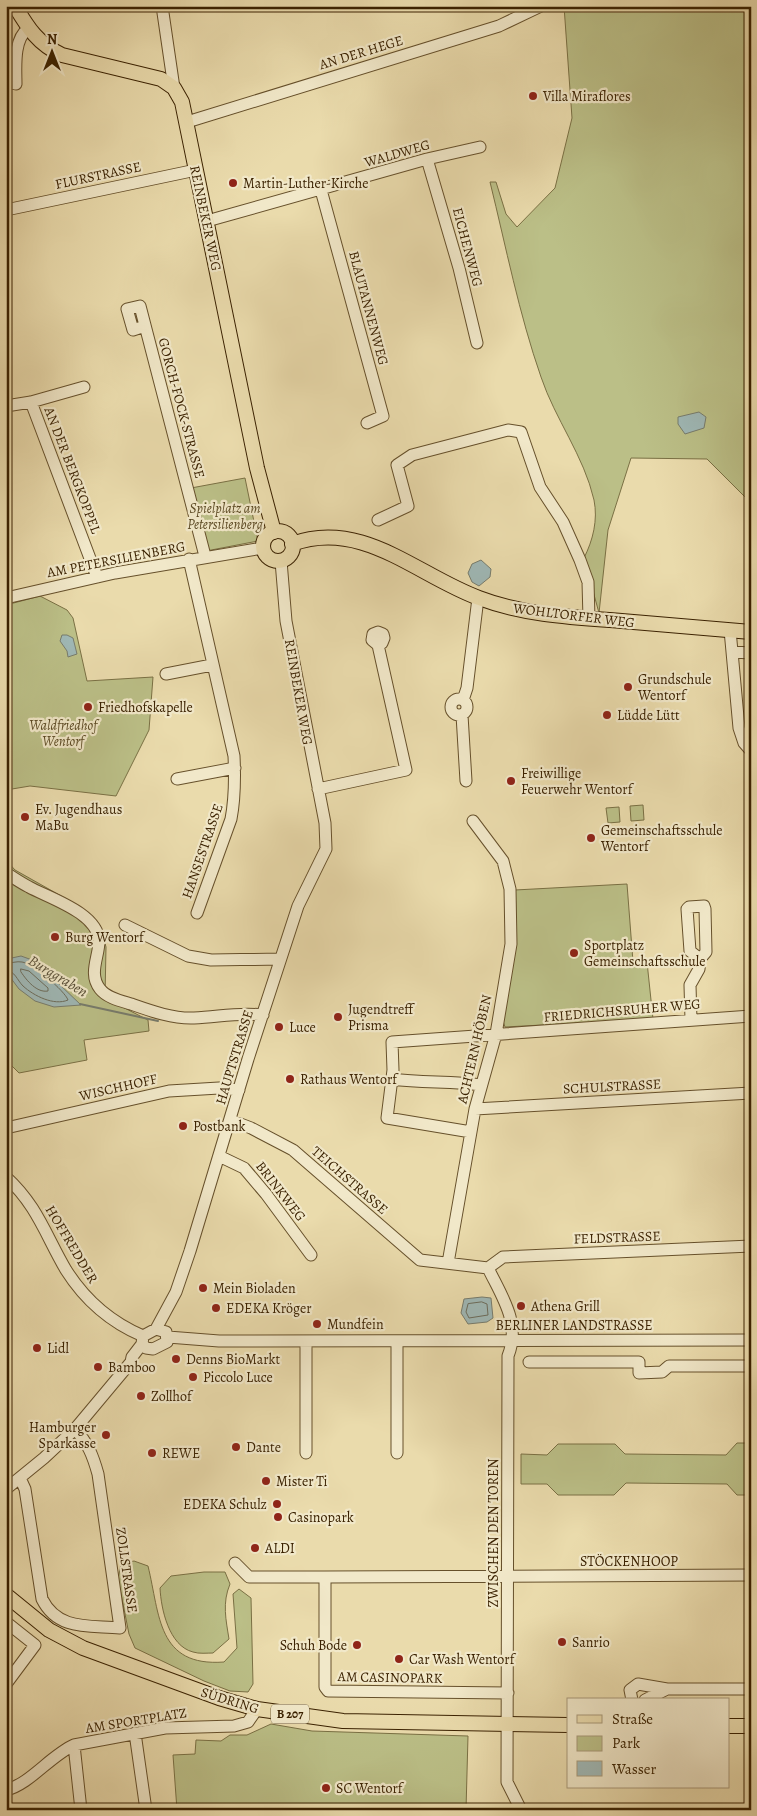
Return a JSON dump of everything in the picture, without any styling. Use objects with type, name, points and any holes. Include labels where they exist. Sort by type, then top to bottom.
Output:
[{"type":"main road","points":[[15,6],[28,29],[37,40],[62,55],[149,75],[161,79],[174,88]]},
{"type":"main road","name":"REINBEKER WEG","points":[[174,88],[182,102],[187,122],[257,468],[274,532]]},
{"type":"main road","points":[[274,532],[288,536],[292,544],[289,556],[281,561],[269,558],[263,548],[265,540],[274,532]]},
{"type":"main road","name":"WOHLTORFER WEG","points":[[292,544],[317,537],[355,540],[397,556],[478,598],[513,609],[589,618],[751,632]]},
{"type":"main road","name":"SÜDRING","points":[[6,1595],[49,1630],[83,1648],[219,1698],[257,1709],[343,1721],[567,1725]]},
{"type":"main road","points":[[730,1726],[751,1726]]},
{"type":"street","points":[[162,6],[174,88]]},
{"type":"street","name":"AN DER HEGE","points":[[187,122],[499,26],[541,6]]},
{"type":"street","points":[[6,82],[16,84],[16,61],[21,37],[28,29]]},
{"type":"street","name":"WALDWEG","points":[[208,220],[427,159],[480,147]]},
{"type":"street","name":"EICHENWEG","points":[[427,159],[459,268],[477,343]]},
{"type":"street","name":"FLURSTRASSE","points":[[6,210],[196,170]]},
{"type":"street","name":"BLAUTANNENWEG","points":[[321,190],[382,416],[367,424]]},
{"type":"street","name":"GORCH-FOCK-STRASSE","points":[[145,326],[205,556]]},
{"type":"street","points":[[6,406],[31,402],[84,387]]},
{"type":"street","name":"AN DER BERGKOPPEL","points":[[31,402],[96,577]]},
{"type":"street","points":[[378,520],[408,506],[397,465],[412,455],[508,430],[521,432],[540,487],[563,522],[580,560],[588,582],[589,618]]},
{"type":"street","name":"AM PETERSILIENBERG","points":[[6,598],[96,577],[205,556],[263,548]]},
{"type":"street","name":"HANSESTRASSE","points":[[188,560],[234,756],[235,768],[234,803],[230,819],[197,913]]},
{"type":"street","name":"REINBEKER WEG","points":[[281,561],[286,621],[325,823]]},
{"type":"street","points":[[466,781],[462,714],[467,709],[463,700],[467,688],[478,598]]},
{"type":"street","points":[[730,630],[738,728],[744,743],[751,751]]},
{"type":"street","points":[[318,790],[406,770],[378,645]]},
{"type":"street","points":[[732,652],[751,653]]},
{"type":"street","points":[[166,674],[212,665]]},
{"type":"street","points":[[177,779],[235,768]]},
{"type":"street","name":"ACHTERN HÖBEN","points":[[448,1264],[475,1109],[496,1034],[511,944],[510,889],[503,861],[474,821]]},
{"type":"street","name":"HAUPTSTRASSE","points":[[164,1336],[166,1306],[171,1302],[190,1251],[280,959],[298,906],[326,849],[325,823]]},
{"type":"street","points":[[6,873],[67,905],[83,916],[95,929],[98,941],[94,973],[100,989],[114,999],[176,1017],[194,1018],[225,1013],[263,1015]]},
{"type":"street","points":[[125,925],[188,956],[211,960],[280,959]]},
{"type":"street","points":[[691,1020],[690,984],[699,969],[700,958]]},
{"type":"street","name":"FRIEDRICHSRUHER WEG","points":[[392,1079],[392,1042],[751,1016]]},
{"type":"street","points":[[471,1132],[387,1118],[392,1079],[416,1082],[448,1080],[481,1085]]},
{"type":"street","name":"WISCHHOFF","points":[[6,1128],[169,1091],[219,1088],[239,1090]]},
{"type":"street","name":"SCHULSTRASSE","points":[[475,1109],[751,1093]]},
{"type":"street","name":"TEICHSTRASSE","points":[[230,1120],[251,1128],[293,1150],[420,1260],[488,1268]]},
{"type":"street","name":"BRINKWEG","points":[[219,1156],[244,1168],[266,1194],[311,1255]]},
{"type":"street","name":"HOFFREDDER","points":[[6,1177],[18,1188],[44,1224],[66,1269],[83,1293],[109,1319],[145,1343]]},
{"type":"street","name":"FELDSTRASSE","points":[[488,1268],[503,1257],[751,1246]]},
{"type":"street","name":"ZWISCHEN DEN TOREN","points":[[488,1268],[512,1320],[513,1341],[508,1356],[507,1725]]},
{"type":"street","points":[[145,1343],[164,1336]]},
{"type":"street","points":[[6,1489],[75,1429],[145,1343],[164,1336]]},
{"type":"street","name":"BERLINER LANDSTRASSE","points":[[164,1336],[208,1345],[219,1341],[751,1340]]},
{"type":"street","points":[[306,1341],[306,1453]]},
{"type":"street","points":[[397,1341],[397,1453]]},
{"type":"street","points":[[529,1362],[639,1362],[639,1373],[662,1372],[669,1366],[751,1366]]},
{"type":"street","name":"ZOLLSTRASSE","points":[[20,1478],[25,1489],[42,1599],[48,1609],[56,1618],[67,1622],[120,1628],[98,1474],[92,1453],[84,1438],[75,1429]]},
{"type":"street","points":[[235,1563],[249,1577],[508,1576]]},
{"type":"street","name":"STÖCKENHOOP","points":[[508,1576],[751,1575]]},
{"type":"street","name":"AM CASINOPARK","points":[[325,1577],[325,1686],[328,1691],[508,1693]]},
{"type":"street","points":[[6,1622],[35,1645],[6,1684]]},
{"type":"street","points":[[632,1698],[630,1692],[635,1685],[667,1689],[751,1689]]},
{"type":"street","points":[[649,1698],[667,1689]]},
{"type":"street","name":"AM SPORTPLATZ","points":[[6,1790],[20,1784],[60,1751],[74,1745],[135,1733],[190,1726],[234,1726],[248,1722],[257,1709]]},
{"type":"street","points":[[507,1725],[507,1782],[521,1810]]},
{"type":"street","points":[[135,1733],[146,1810]]},
{"type":"street","points":[[74,1745],[81,1810]]},
{"type":"green space","points":[[564,6],[751,6],[751,503],[707,459],[631,458],[608,530],[599,613],[584,558],[594,530],[594,500],[577,453],[547,393],[533,353],[519,305],[490,182],[496,182],[506,214],[517,227],[555,188],[572,118]]},
{"type":"green space","name":"Spielplatz am Petersilienberg","points":[[245,478],[258,541],[206,551],[191,488]]},
{"type":"green space","name":"Waldfriedhof Wentorf","points":[[40,596],[67,610],[73,618],[87,681],[153,677],[149,730],[116,796],[30,786],[6,790],[6,605]]},
{"type":"green space","points":[[643,805],[644,820],[631,821],[630,806]]},
{"type":"green space","points":[[619,807],[620,822],[608,823],[606,808]]},
{"type":"green space","points":[[6,860],[15,870],[70,901],[100,925],[106,947],[105,998],[148,1020],[149,1031],[84,1040],[87,1060],[19,1073],[6,1060]]},
{"type":"green space","name":"Sportplatz Gemeinschaftsschule","points":[[627,884],[633,962],[647,962],[653,1019],[505,1027],[503,1021],[515,890]]},
{"type":"green space","points":[[737,1443],[751,1443],[751,1495],[737,1495],[727,1484],[626,1483],[614,1495],[558,1495],[547,1484],[521,1484],[521,1454],[547,1455],[558,1444],[615,1444],[625,1454],[726,1455]]},
{"type":"green space","points":[[134,1561],[148,1566],[165,1634],[174,1647],[186,1656],[202,1661],[224,1662],[237,1648],[233,1594],[239,1589],[251,1598],[253,1684],[248,1692],[230,1691],[204,1681],[135,1648],[129,1634],[118,1579],[121,1564]]},
{"type":"green space","points":[[204,1572],[225,1572],[230,1584],[225,1605],[229,1639],[213,1653],[193,1652],[185,1648],[172,1635],[162,1606],[160,1588],[171,1576]]},
{"type":"green space","name":"SC Wentorf","points":[[271,1724],[312,1731],[468,1736],[466,1810],[177,1810],[173,1755],[195,1754],[196,1740],[221,1741],[230,1735],[247,1735]]},
{"type":"water","points":[[699,412],[706,417],[704,428],[685,434],[678,424],[678,417]]},
{"type":"water","points":[[481,560],[491,569],[490,577],[479,586],[472,582],[468,573],[472,564]]},
{"type":"water","points":[[62,635],[73,638],[77,654],[68,657],[67,651],[60,641]]},
{"type":"water","points":[[21,956],[35,961],[81,1005],[54,1007],[35,1001],[19,989],[7,973],[7,959]]},
{"type":"water","points":[[491,1298],[493,1318],[487,1322],[468,1324],[461,1313],[464,1299]]},
{"type":"waterway","name":"Burggraben","points":[[80,1004],[158,1021]]},
{"type":"place","name":"Villa Miraflores","points":[[533,96]]},
{"type":"place","name":"Martin-Luther-Kirche","points":[[233,183]]},
{"type":"place","name":"Grundschule Wentorf","points":[[628,687]]},
{"type":"place","name":"Friedhofskapelle","points":[[88,707]]},
{"type":"place","name":"Lüdde Lütt","points":[[607,715]]},
{"type":"place","name":"Freiwillige Feuerwehr Wentorf","points":[[511,781]]},
{"type":"place","name":"Ev. Jugendhaus MaBu","points":[[25,817]]},
{"type":"place","name":"Gemeinschaftsschule Wentorf","points":[[591,838]]},
{"type":"place","name":"Burg Wentorf","points":[[55,937]]},
{"type":"place","name":"Sportplatz Gemeinschaftsschule","points":[[574,953]]},
{"type":"place","name":"Jugendtreff Prisma","points":[[338,1017]]},
{"type":"place","name":"Luce","points":[[279,1027]]},
{"type":"place","name":"Rathaus Wentorf","points":[[290,1079]]},
{"type":"place","name":"Postbank","points":[[183,1126]]},
{"type":"place","name":"Mein Bioladen","points":[[203,1288]]},
{"type":"place","name":"Athena Grill","points":[[521,1306]]},
{"type":"place","name":"EDEKA Kröger","points":[[216,1308]]},
{"type":"place","name":"Mundfein","points":[[317,1324]]},
{"type":"place","name":"Lidl","points":[[37,1348]]},
{"type":"place","name":"Denns BioMarkt","points":[[176,1359]]},
{"type":"place","name":"Bamboo","points":[[98,1367]]},
{"type":"place","name":"Piccolo Luce","points":[[193,1377]]},
{"type":"place","name":"Zollhof","points":[[141,1396]]},
{"type":"place","name":"Hamburger Sparkasse","points":[[106,1435]]},
{"type":"place","name":"Dante","points":[[236,1447]]},
{"type":"place","name":"REWE","points":[[152,1453]]},
{"type":"place","name":"Mister Ti","points":[[266,1481]]},
{"type":"place","name":"EDEKA Schulz","points":[[277,1504]]},
{"type":"place","name":"Casinopark","points":[[278,1517]]},
{"type":"place","name":"ALDI","points":[[255,1548]]},
{"type":"place","name":"Sanrio","points":[[562,1642]]},
{"type":"place","name":"Schuh Bode","points":[[357,1645]]},
{"type":"place","name":"Car Wash Wentorf","points":[[399,1659]]},
{"type":"place","name":"SC Wentorf","points":[[326,1788]]}]
